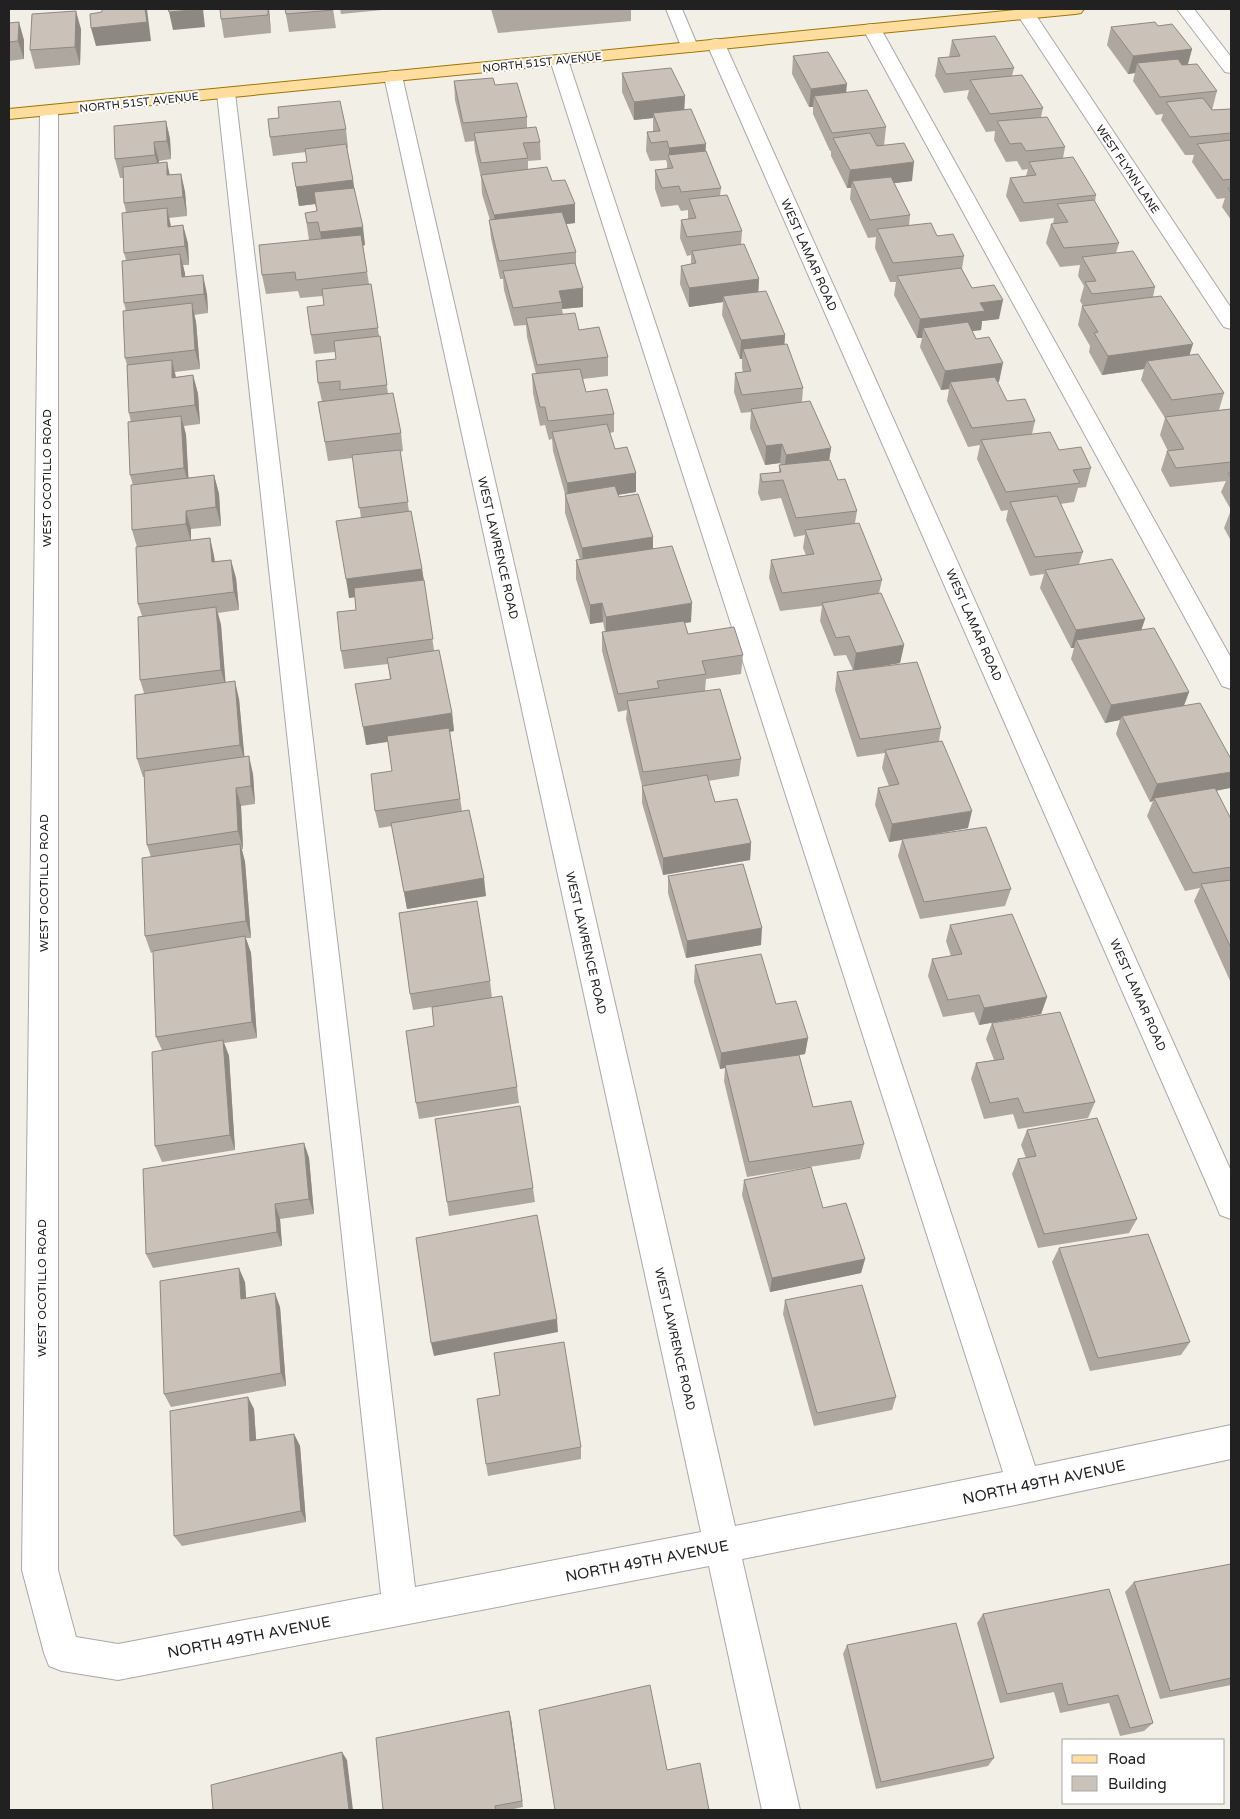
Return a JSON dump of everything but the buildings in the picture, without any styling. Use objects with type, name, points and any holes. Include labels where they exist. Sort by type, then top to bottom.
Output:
[{"type":"main road","name":"NORTH 51ST AVENUE","points":[[9,114],[1075,9]]},
{"type":"street","points":[[674,9],[689,47]]},
{"type":"street","points":[[1185,9],[1231,68]]},
{"type":"street","name":"WEST FLYNN LANE","points":[[1026,14],[1231,323]]},
{"type":"street","points":[[872,29],[1231,680]]},
{"type":"street","name":"WEST LAMAR ROAD","points":[[716,44],[1231,1205]]},
{"type":"street","points":[[559,60],[1025,1486]]},
{"type":"street","name":"WEST LAWRENCE ROAD","points":[[393,76],[781,1810]]},
{"type":"street","points":[[226,93],[400,1608]]},
{"type":"street","name":"WEST OCOTILLO ROAD","points":[[49,111],[40,1570],[62,1653]]},
{"type":"street","name":"NORTH 49TH AVENUE","points":[[62,1653],[118,1662],[721,1547],[1025,1486],[1231,1442]]}]
